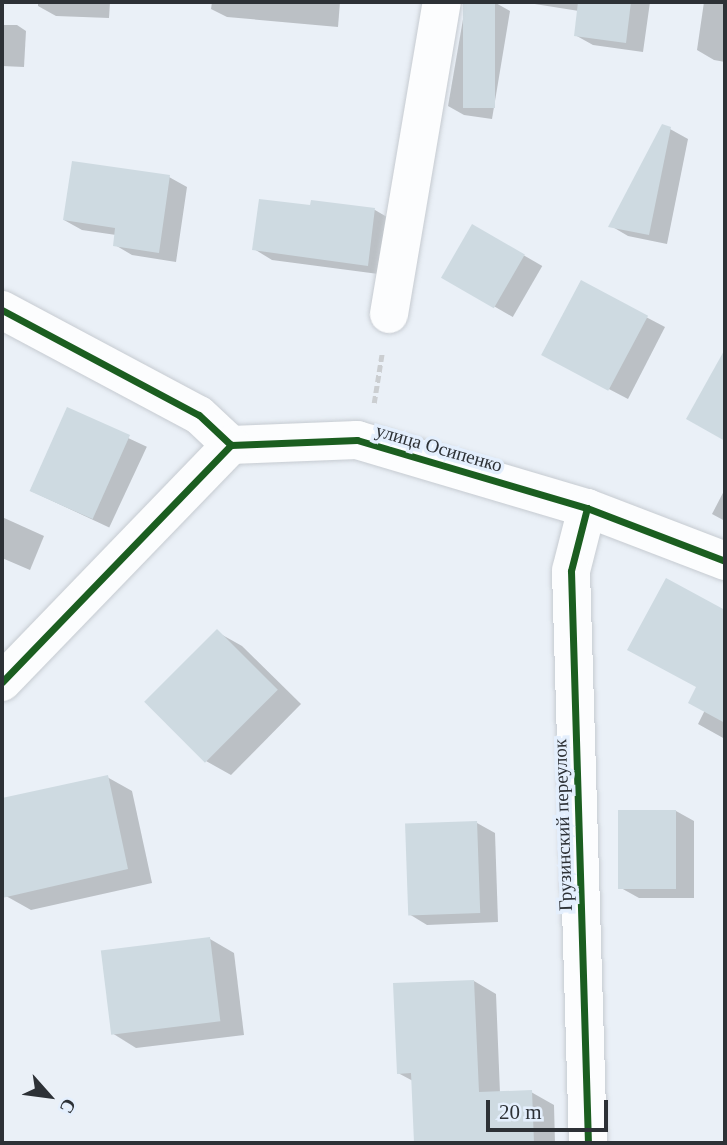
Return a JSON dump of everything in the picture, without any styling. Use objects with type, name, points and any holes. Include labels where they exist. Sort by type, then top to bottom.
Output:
[{"type":"street","points":[[388,314],[442,2]]},
{"type":"street","points":[[2,310],[199,415],[231,445],[2,682]]},
{"type":"street","name":"улица Осипенко","points":[[231,445],[357,440],[587,508],[725,561]]},
{"type":"street","name":"Грузинский переулок","points":[[587,508],[571,571],[588,1143]]},
{"type":"path","points":[[368,443],[388,314]]},
{"type":"building","points":[[463,2],[495,2],[495,108],[463,108]]},
{"type":"building","points":[[578,2],[631,2],[626,43],[574,36]]},
{"type":"building","points":[[662,124],[671,127],[649,235],[608,227]]},
{"type":"building","points":[[72,161],[170,175],[159,253],[113,246],[115,228],[63,220]]},
{"type":"building","points":[[259,199],[310,205],[311,200],[375,208],[368,266],[252,250]]},
{"type":"building","points":[[472,224],[525,254],[494,308],[441,278]]},
{"type":"building","points":[[581,280],[648,316],[608,391],[541,355]]},
{"type":"building","points":[[725,349],[725,441],[686,419]]},
{"type":"building","points":[[67,407],[130,435],[93,519],[30,491]]},
{"type":"building","points":[[666,578],[725,610],[725,723],[688,703],[696,687],[627,650]]},
{"type":"building","points":[[217,629],[278,690],[205,763],[144,702]]},
{"type":"building","points":[[108,775],[128,869],[2,898],[2,798]]},
{"type":"building","points":[[618,810],[676,810],[676,889],[618,889]]},
{"type":"building","points":[[477,821],[480,913],[408,915],[405,824]]},
{"type":"building","points":[[210,937],[220,1021],[111,1035],[101,950]]},
{"type":"building","points":[[474,980],[479,1092],[532,1090],[534,1143],[414,1143],[411,1073],[397,1074],[393,983]]},
{"type":"cycle path","points":[[2,310],[199,415],[231,445],[357,440],[587,508],[725,561]]},
{"type":"cycle path","points":[[2,682],[231,445]]},
{"type":"cycle path","points":[[587,508],[571,571],[588,1143]]}]
